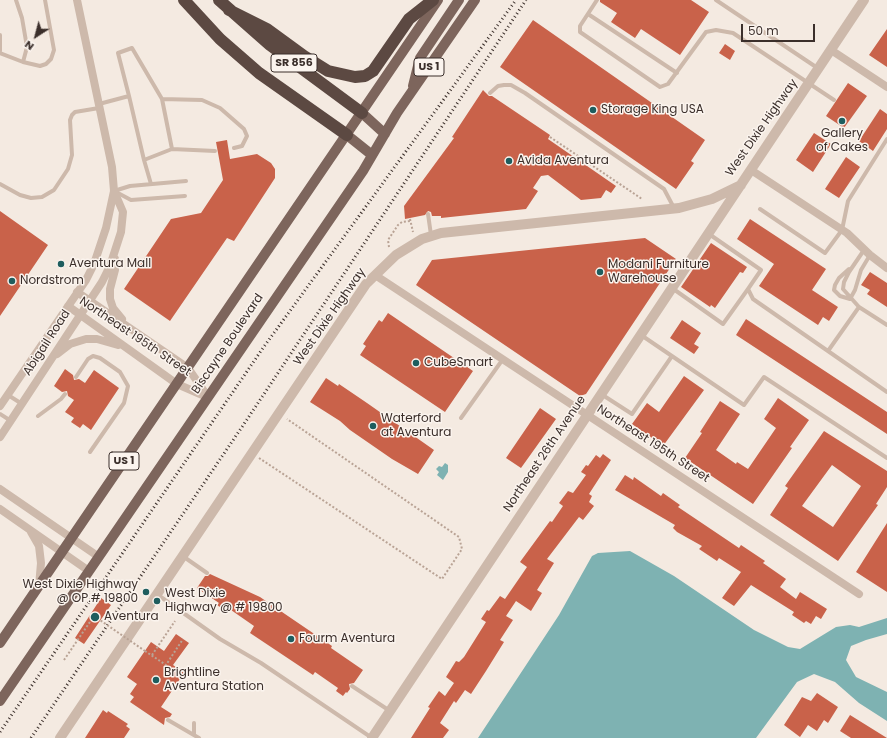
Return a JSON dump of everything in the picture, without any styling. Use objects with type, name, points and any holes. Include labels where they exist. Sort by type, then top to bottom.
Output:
[{"type":"highway","name":"SR 856","points":[[184,0],[220,39],[259,74],[347,135]]},
{"type":"highway","name":"SR 856","points":[[219,0],[270,45],[362,113]]},
{"type":"highway","points":[[229,10],[267,29],[304,56],[328,71],[355,77],[365,76],[372,71],[408,19],[433,0]]},
{"type":"main road","name":"Biscayne Boulevard","points":[[0,643],[438,0]]},
{"type":"main road","points":[[411,94],[420,58],[459,0]]},
{"type":"main road","name":"Biscayne Boulevard","points":[[0,701],[372,155],[411,94],[475,0]]},
{"type":"main road","name":"SR 856","points":[[362,113],[385,134]]},
{"type":"main road","name":"SR 856","points":[[347,135],[372,155]]},
{"type":"street","name":"Abigail Road","points":[[0,406],[86,280],[99,253],[114,191],[112,167],[77,0]]},
{"type":"street","name":"West Dixie Highway","points":[[60,738],[184,557],[278,413],[366,284],[374,275],[401,252],[431,236],[448,231],[674,209],[712,199],[741,185],[864,0]]},
{"type":"street","points":[[831,50],[887,87]]},
{"type":"street","points":[[751,170],[842,230],[867,253],[887,268]]},
{"type":"street","name":"Northeast 26th Avenue","points":[[372,738],[741,185]]},
{"type":"street","name":"Abigail Road","points":[[0,437],[102,282],[115,254],[121,232],[123,212],[114,191]]},
{"type":"street","points":[[115,254],[115,270],[110,289],[110,299],[118,315],[137,333]]},
{"type":"street","name":"Northeast 195th Street","points":[[374,275],[504,358],[587,415],[859,594]]},
{"type":"street","name":"Northeast 195th Street","points":[[77,292],[188,368],[208,397]]},
{"type":"street","name":"Northeast 195th Street","points":[[68,306],[177,384],[208,397]]},
{"type":"street","points":[[53,356],[70,344],[86,339],[109,342],[128,349]]},
{"type":"street","points":[[0,482],[11,496]]},
{"type":"street","points":[[0,489],[99,557]]},
{"type":"street","points":[[0,509],[89,571]]},
{"type":"street","points":[[30,530],[39,546],[41,563],[39,586]]},
{"type":"lane","points":[[16,0],[22,18],[27,47],[23,62]]},
{"type":"lane","points":[[0,35],[0,52],[23,62],[40,66],[46,64],[53,54],[55,46],[45,0]]},
{"type":"lane","points":[[597,0],[580,26],[580,32],[660,87],[668,84],[706,32],[716,30],[733,33],[834,100]]},
{"type":"lane","points":[[716,0],[819,69]]},
{"type":"lane","points":[[588,14],[677,73]]},
{"type":"lane","points":[[150,184],[118,53],[132,48],[162,99],[172,149]]},
{"type":"lane","points":[[490,94],[498,86],[511,85],[517,88],[664,189],[674,209]]},
{"type":"lane","points":[[0,184],[20,195],[31,198],[42,197],[54,190],[68,169],[72,155],[70,120],[72,115],[76,112],[129,96]]},
{"type":"lane","points":[[162,99],[202,100],[220,108],[244,129],[246,136],[242,146],[234,148]]},
{"type":"lane","points":[[760,209],[825,253],[842,230],[848,201],[887,138]]},
{"type":"lane","points":[[144,160],[172,149],[215,151]]},
{"type":"lane","points":[[114,191],[130,186],[186,181]]},
{"type":"lane","points":[[114,191],[131,200],[185,196]]},
{"type":"lane","points":[[428,214],[431,236]]},
{"type":"lane","points":[[671,288],[723,324],[748,289],[761,270],[708,234]]},
{"type":"lane","points":[[850,299],[840,296],[834,290],[835,285],[839,278],[867,253]]},
{"type":"lane","points":[[850,299],[855,290],[867,253]]},
{"type":"lane","points":[[852,266],[844,282],[843,289],[850,299],[859,307],[887,325]]},
{"type":"lane","points":[[748,289],[751,296],[757,302],[887,392]]},
{"type":"lane","points":[[828,352],[859,307]]},
{"type":"lane","points":[[640,335],[744,405],[764,377],[887,458]]},
{"type":"lane","points":[[76,377],[88,359],[93,356],[100,358],[120,372],[128,386],[124,403],[90,452]]},
{"type":"lane","points":[[601,394],[632,414],[672,356]]},
{"type":"lane","points":[[461,418],[504,358]]},
{"type":"lane","points":[[38,416],[61,399],[65,394]]},
{"type":"lane","points":[[8,395],[22,404]]},
{"type":"lane","points":[[0,414],[11,421]]},
{"type":"lane","points":[[184,557],[207,573]]},
{"type":"lane","points":[[158,595],[220,639],[261,663],[372,738]]},
{"type":"lane","points":[[352,686],[390,710]]},
{"type":"lane","points":[[168,720],[198,738]]},
{"type":"lane","points":[[194,723],[194,735]]},
{"type":"path","points":[[550,137],[642,199]]},
{"type":"path","points":[[389,247],[388,240],[402,222],[410,220],[413,232]]},
{"type":"path","points":[[251,453],[442,579],[462,549],[459,537],[278,413]]},
{"type":"path","points":[[64,660],[94,616],[166,665],[183,639]]},
{"type":"path","points":[[152,656],[174,621]]},
{"type":"water","points":[[445,463],[448,465],[448,472],[443,480],[437,475],[439,472],[436,469],[439,466],[442,467]]},
{"type":"water","points":[[630,551],[674,576],[754,630],[788,647],[800,649],[836,627],[850,625],[859,627],[887,618],[887,634],[851,646],[846,660],[856,677],[887,692],[887,721],[859,703],[835,682],[814,674],[797,682],[756,738],[478,738],[559,615],[592,556],[598,553]]},
{"type":"building","points":[[600,0],[691,0],[709,12],[680,55],[641,29],[635,38],[611,22],[617,13],[600,2]]},
{"type":"building","points":[[533,20],[705,140],[691,161],[694,163],[676,189],[500,67]]},
{"type":"building","points":[[887,29],[887,67],[869,55]]},
{"type":"building","points":[[725,44],[735,51],[730,60],[719,53]]},
{"type":"building","points":[[848,83],[867,96],[844,128],[826,116]]},
{"type":"building","name":"Avida Aventura","points":[[483,90],[489,96],[492,96],[550,135],[548,139],[616,186],[611,193],[606,190],[601,198],[581,200],[548,175],[541,176],[533,188],[538,191],[526,209],[441,218],[441,216],[432,216],[431,212],[428,211],[425,215],[405,219],[404,206],[454,138],[452,137]]},
{"type":"building","points":[[880,109],[887,114],[887,129],[873,151],[859,141]]},
{"type":"building","points":[[814,133],[831,144],[813,172],[796,160]]},
{"type":"building","points":[[227,140],[230,159],[257,154],[271,163],[275,169],[275,178],[234,241],[227,238],[170,321],[124,289],[171,219],[201,213],[223,180],[216,142]]},
{"type":"building","points":[[846,157],[860,167],[839,198],[825,189]]},
{"type":"building","name":"Nordstrom","points":[[0,211],[48,245],[0,316]]},
{"type":"building","points":[[750,219],[826,269],[812,290],[838,307],[829,321],[823,317],[818,325],[759,286],[774,264],[737,239]]},
{"type":"building","points":[[645,238],[676,259],[586,394],[580,396],[416,285],[432,260]]},
{"type":"building","points":[[711,243],[747,267],[743,273],[740,272],[715,308],[711,305],[710,307],[681,287]]},
{"type":"building","points":[[870,272],[887,283],[887,307],[867,294],[870,290],[861,285]]},
{"type":"building","name":"CubeSmart","points":[[388,313],[473,371],[445,412],[360,355],[366,346],[363,344],[379,320],[382,322]]},
{"type":"building","points":[[746,319],[887,412],[887,434],[736,335]]},
{"type":"building","points":[[682,320],[701,333],[694,344],[699,347],[694,354],[670,338]]},
{"type":"building","points":[[65,369],[73,375],[74,380],[79,379],[85,383],[94,370],[119,388],[91,430],[83,424],[80,428],[71,422],[74,418],[65,412],[74,400],[68,396],[67,391],[62,392],[54,386]]},
{"type":"building","points":[[684,376],[704,390],[663,446],[632,424],[647,403],[659,412]]},
{"type":"building","name":"Waterford at Aventura","points":[[326,378],[338,386],[339,384],[434,450],[418,474],[392,459],[350,430],[340,421],[310,402]]},
{"type":"building","points":[[778,398],[809,420],[790,447],[792,448],[753,504],[685,458],[702,433],[700,432],[720,401],[740,414],[716,450],[736,464],[737,462],[748,469],[776,428],[764,419]]},
{"type":"building","points":[[540,408],[556,419],[521,468],[506,458]]},
{"type":"building","points":[[824,431],[887,471],[887,487],[876,504],[878,505],[838,561],[770,515],[788,488],[785,486]],"holes":[[[832,465],[861,486],[833,527],[802,506]]]},
{"type":"building","points":[[603,454],[611,460],[589,494],[592,496],[589,502],[594,506],[583,520],[579,517],[547,559],[554,563],[537,590],[542,593],[531,611],[516,601],[506,616],[513,620],[500,640],[504,642],[486,671],[471,694],[465,690],[456,703],[454,701],[440,723],[449,730],[443,738],[411,738],[430,708],[428,707],[439,691],[445,696],[454,683],[446,677],[456,661],[459,662],[464,657],[486,622],[481,619],[487,610],[489,611],[500,596],[505,599],[527,567],[520,562],[563,506],[559,503],[568,491],[573,493],[586,475],[581,472],[586,465],[588,466],[596,455],[600,458]]},
{"type":"building","points":[[625,475],[633,480],[634,477],[661,496],[663,493],[680,505],[678,507],[739,548],[741,545],[765,561],[763,563],[786,579],[780,587],[796,599],[800,592],[827,609],[821,619],[816,616],[811,624],[806,621],[804,623],[792,615],[794,612],[751,585],[734,606],[722,598],[741,572],[719,558],[717,561],[699,549],[702,546],[677,532],[673,528],[675,525],[615,490]]},
{"type":"building","points":[[887,523],[887,592],[856,572]]},
{"type":"building","name":"Fourm Aventura","points":[[210,574],[260,597],[332,646],[331,648],[363,670],[354,683],[349,684],[350,689],[347,693],[346,692],[343,696],[336,691],[338,688],[315,672],[313,675],[250,633],[254,626],[231,610],[228,613],[217,605],[219,603],[197,588],[205,576]]},
{"type":"building","points":[[101,598],[111,605],[84,644],[75,638]]},
{"type":"building","name":"Brightline Aventura Station","points":[[176,634],[189,643],[173,665],[184,673],[161,707],[172,714],[170,717],[165,718],[164,725],[130,702],[134,697],[130,694],[137,684],[127,677],[151,642],[164,651]]},
{"type":"building","points":[[817,693],[838,707],[828,723],[824,720],[817,731],[808,725],[800,737],[784,725],[802,697],[811,701]]},
{"type":"building","points":[[103,710],[107,713],[108,711],[128,724],[126,726],[130,729],[124,738],[85,738]]},
{"type":"building","points":[[850,715],[887,738],[851,738],[840,731]]},
{"type":"railway","points":[[0,732],[263,348],[516,0]]},
{"type":"railway","points":[[31,738],[246,421],[526,0]]},
{"type":"place","name":"Storage King USA","points":[[593,110]]},
{"type":"place","name":"Gallery of Cakes","points":[[842,121]]},
{"type":"place","name":"Avida Aventura","points":[[509,161]]},
{"type":"place","name":"Aventura Mall","points":[[61,264]]},
{"type":"place","name":"Modani Furniture Warehouse","points":[[600,272]]},
{"type":"place","name":"Nordstrom","points":[[12,281]]},
{"type":"place","name":"CubeSmart","points":[[416,363]]},
{"type":"place","name":"Waterford at Aventura","points":[[373,426]]},
{"type":"place","name":"West Dixie Highway @ OP.# 19800","points":[[146,592]]},
{"type":"place","name":"West Dixie Highway @ # 19800","points":[[157,601]]},
{"type":"place","name":"Aventura","points":[[95,617]]},
{"type":"place","name":"Fourm Aventura","points":[[291,639]]},
{"type":"place","name":"Brightline Aventura Station","points":[[156,680]]}]
